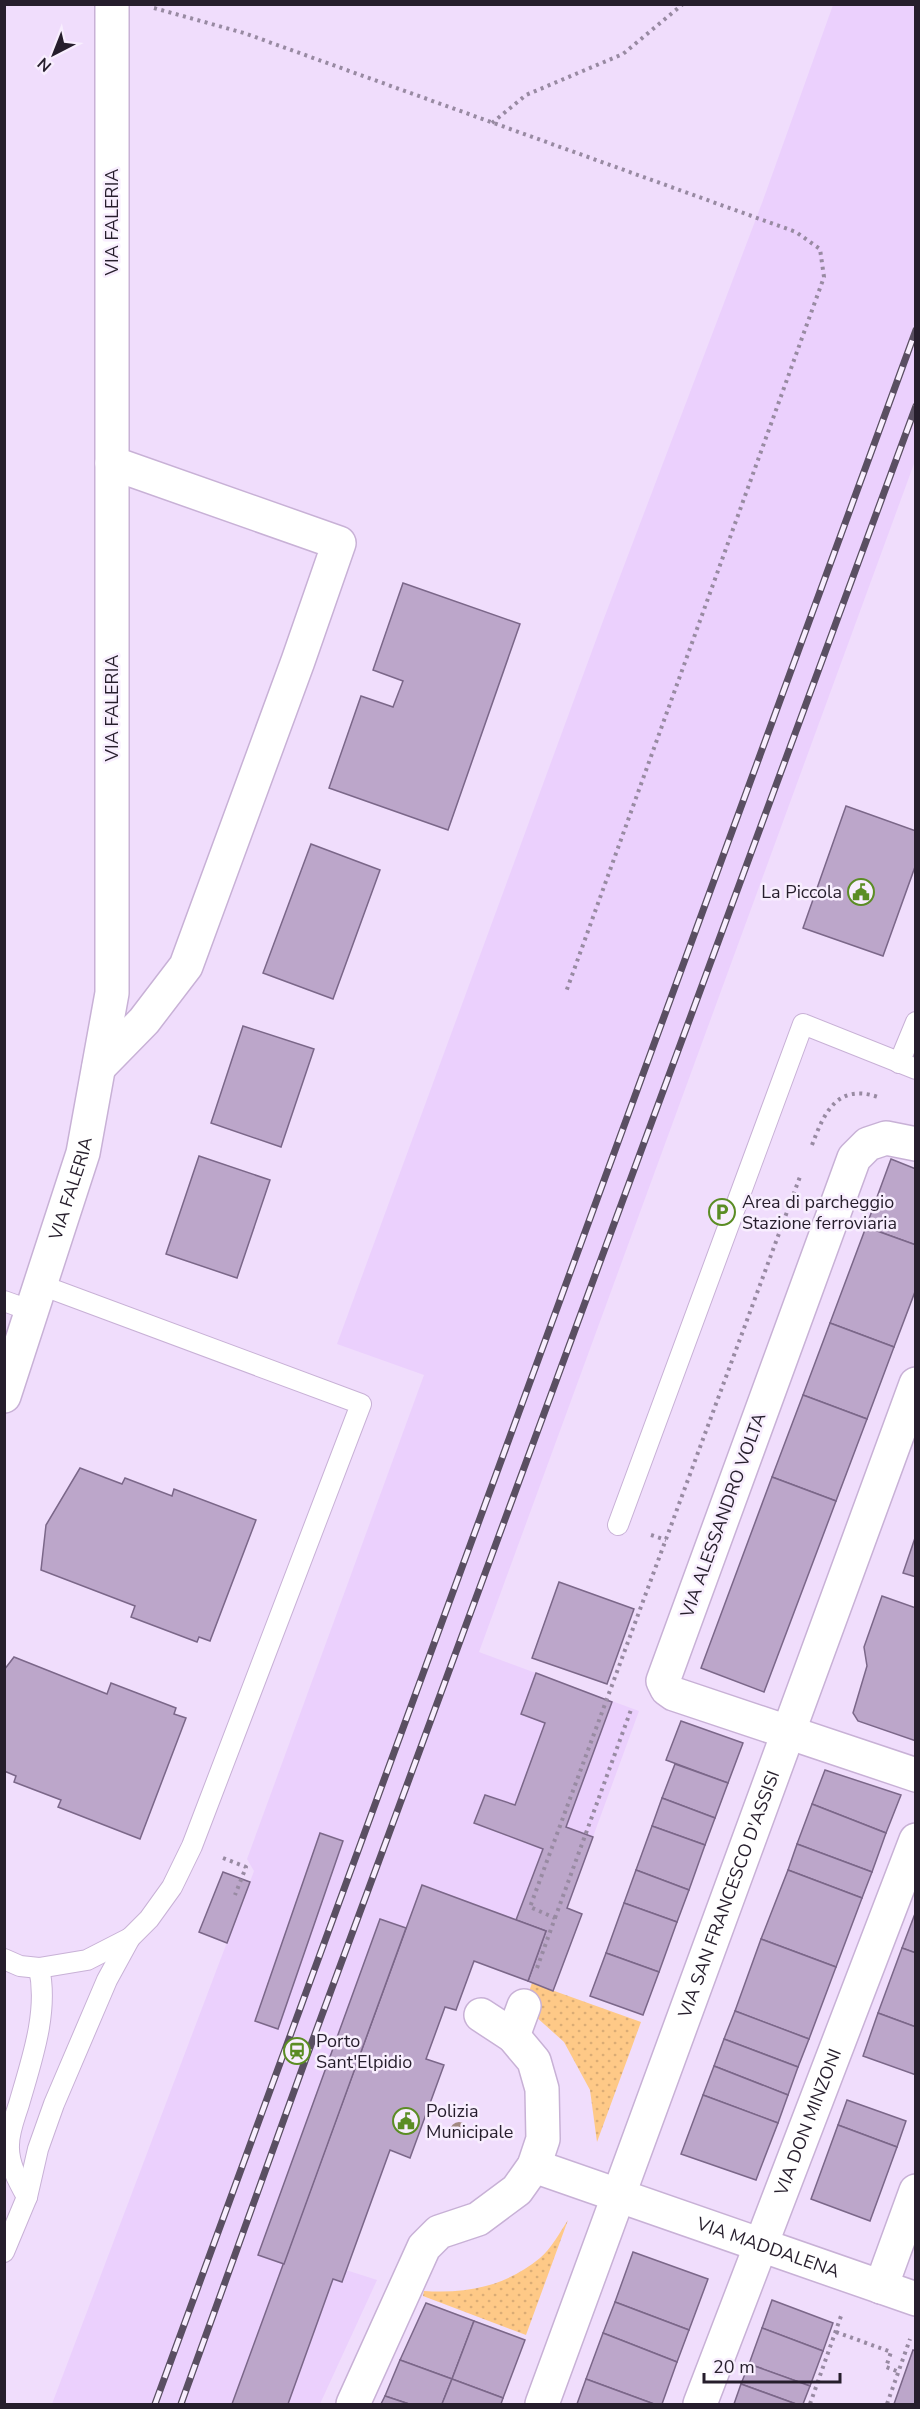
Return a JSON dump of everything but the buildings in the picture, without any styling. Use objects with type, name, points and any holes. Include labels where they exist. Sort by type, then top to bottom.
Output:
[{"type":"street","name":"VIA FALERIA","points":[[4,1396],[26,1299],[83,1153],[112,993],[112,4]]},
{"type":"street","points":[[99,1067],[144,1021],[186,966],[339,543],[112,464]]},
{"type":"street","name":"VIA ALESSANDRO VOLTA","points":[[664,1674],[854,1158],[868,1144],[886,1138],[915,1143]]},
{"type":"street","name":"VIA SAN FRANCESCO D'ASSISI","points":[[542,2404],[915,1384]]},
{"type":"street","points":[[664,1674],[663,1682],[674,1694],[915,1775]]},
{"type":"street","name":"VIA DON MINZONI","points":[[700,2404],[759,2244],[915,1840]]},
{"type":"street","points":[[513,2036],[524,2006]]},
{"type":"street","points":[[353,2404],[424,2247],[439,2232],[478,2219],[517,2190],[534,2166],[543,2139],[542,2089],[534,2061],[513,2036],[481,2015]]},
{"type":"street","name":"VIA MADDALENA","points":[[534,2166],[915,2299]]},
{"type":"street","points":[[881,2287],[915,2191]]},
{"type":"lane","points":[[618,1525],[803,1024],[907,1066],[915,1022]]},
{"type":"lane","points":[[4,2252],[27,2197],[38,2149],[58,2094],[103,1989],[130,1938],[149,1919],[172,1887],[192,1846],[361,1404],[26,1299]]},
{"type":"lane","points":[[4,1959],[20,1966],[39,1968],[87,1960],[130,1938]]},
{"type":"lane","points":[[27,2197],[15,2177],[9,2147],[31,2063],[40,2011],[43,1984],[39,1968]]},
{"type":"path","points":[[492,123],[526,95],[623,54],[683,4]]},
{"type":"path","points":[[153,8],[244,33],[796,232],[820,249],[824,277],[566,992]]},
{"type":"path","points":[[555,1918],[639,1685],[664,1674]]},
{"type":"path","points":[[235,1895],[246,1867]]},
{"type":"path","points":[[810,2404],[842,2315]]},
{"type":"path","points":[[836,2332],[891,2352],[886,2367],[899,2372]]},
{"type":"path","points":[[887,2404],[910,2339]]},
{"type":"shaded area","points":[[833,5],[915,5],[915,461],[479,1652],[639,1711],[567,1908],[582,1914],[553,1991],[475,1961],[456,2010],[445,2007],[426,2058],[444,2065],[410,2158],[390,2150],[346,2270],[377,2280],[320,2404],[52,2404],[254,1871],[247,1859],[424,1375],[337,1344],[603,621],[762,203]]},
{"type":"shaded area","points":[[532,1983],[641,2022],[597,2142],[590,2090],[564,2042],[524,2006]]},
{"type":"shaded area","points":[[568,2220],[526,2335],[423,2296],[424,2291],[471,2289],[500,2282],[514,2275],[544,2254]]},
{"type":"railway","points":[[155,2404],[916,330]]},
{"type":"railway","points":[[181,2404],[305,2061],[916,406]]},
{"type":"place","name":"La Piccola","points":[[861,892]]},
{"type":"place","name":"Area di parcheggio Stazione ferroviaria","points":[[722,1212]]},
{"type":"place","name":"Porto Sant'Elpidio","points":[[297,2051]]},
{"type":"place","name":"Polizia Municipale","points":[[406,2121]]}]
